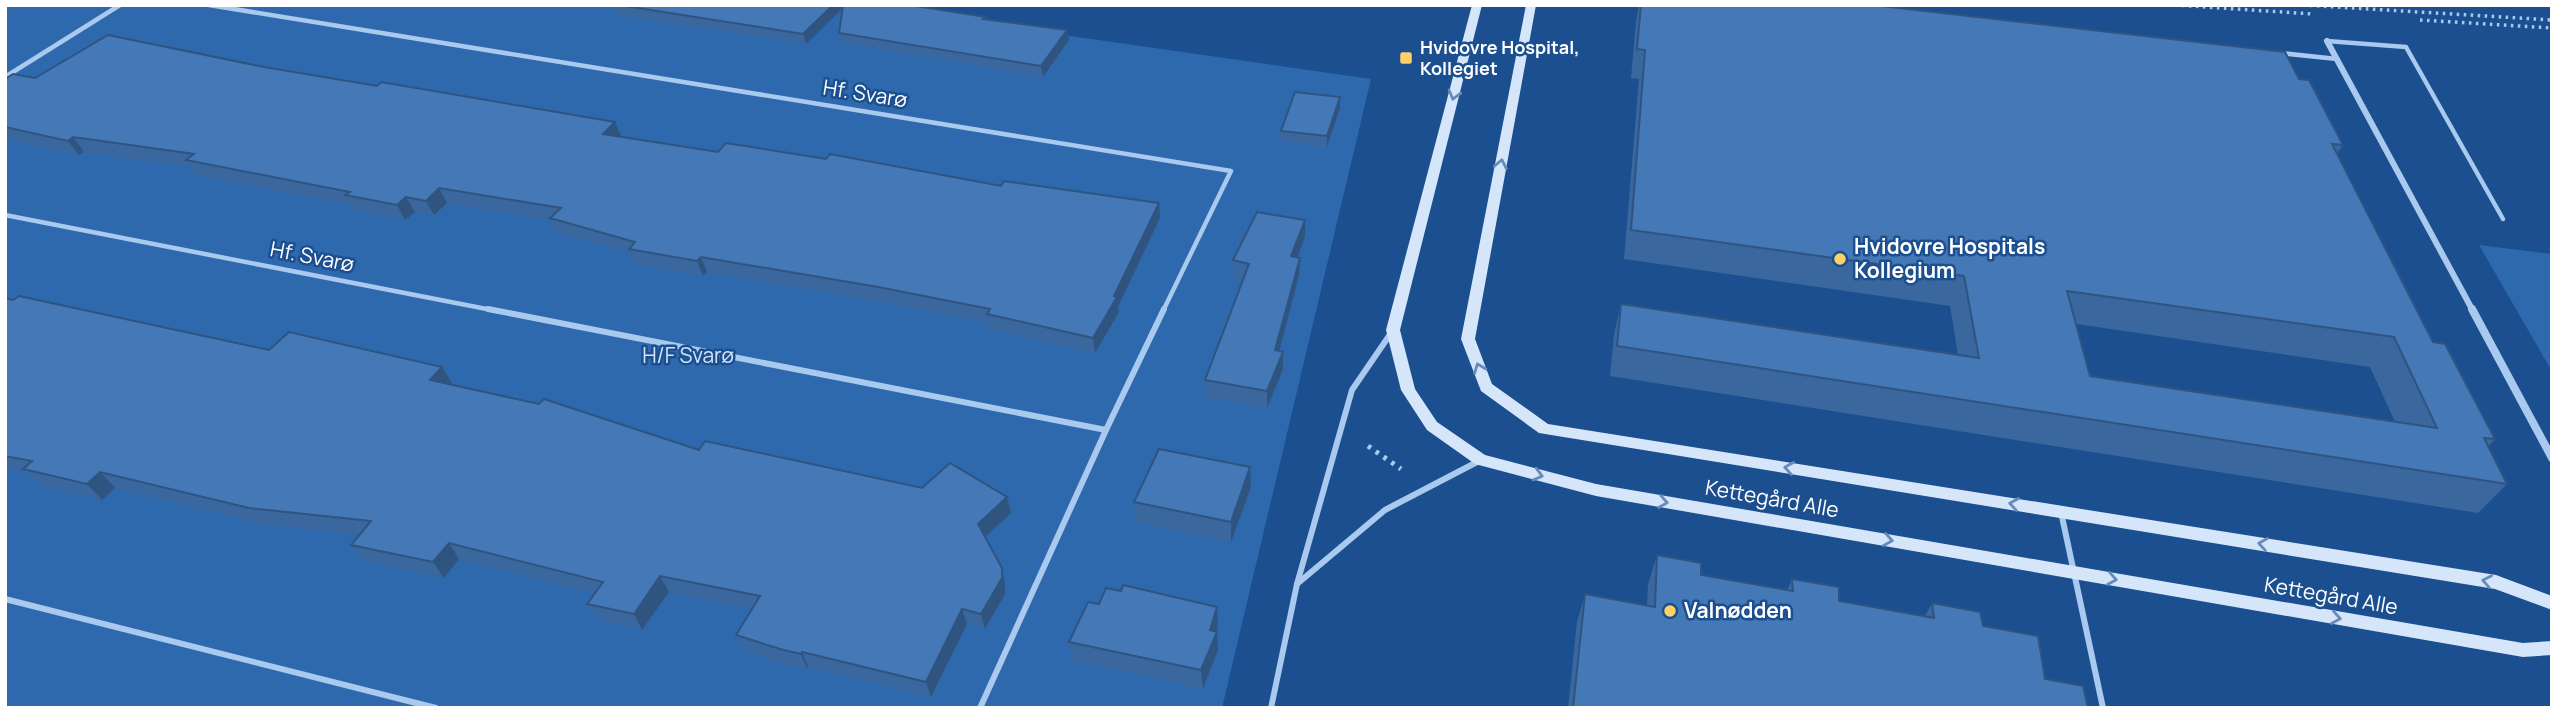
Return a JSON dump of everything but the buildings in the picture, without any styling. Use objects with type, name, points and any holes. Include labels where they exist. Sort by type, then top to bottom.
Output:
[{"type":"street","name":"Kettegård Alle","points":[[1477,5],[1393,330],[1408,390],[1432,426],[1480,460],[1596,490],[2522,650],[2552,648]]},
{"type":"street","name":"Kettegård Alle","points":[[1531,5],[1468,339],[1486,387],[1545,429],[2496,582],[2552,603]]},
{"type":"street","points":[[2327,41],[2552,458]]},
{"type":"lane","points":[[5,77],[120,5]]},
{"type":"lane","name":"Hf. Svarø","points":[[209,5],[1231,171],[1106,430],[980,708]]},
{"type":"lane","points":[[2327,41],[2406,47],[2503,219]]},
{"type":"lane","points":[[2269,52],[2337,59]]},
{"type":"lane","name":"Hf. Svarø","points":[[5,215],[1106,430]]},
{"type":"lane","points":[[1271,708],[1297,584],[1352,390],[1393,330]]},
{"type":"lane","points":[[1297,584],[1384,510],[1480,460]]},
{"type":"lane","points":[[2061,512],[2103,708]]},
{"type":"lane","points":[[5,599],[436,708]]},
{"type":"path","points":[[2303,5],[2552,20]]},
{"type":"path","points":[[1341,428],[1429,487]]},
{"type":"green space","name":"H/F Svarø","points":[[5,5],[853,5],[1371,79],[1222,708],[5,708]]},
{"type":"green space","points":[[2479,245],[2552,254],[2552,368],[2550,368]]},
{"type":"place","name":"Hvidovre Hospital, Kollegiet","points":[[1406,58]]},
{"type":"place","name":"Hvidovre Hospitals Kollegium","points":[[1840,259]]},
{"type":"place","name":"Valnødden","points":[[1670,611]]}]
